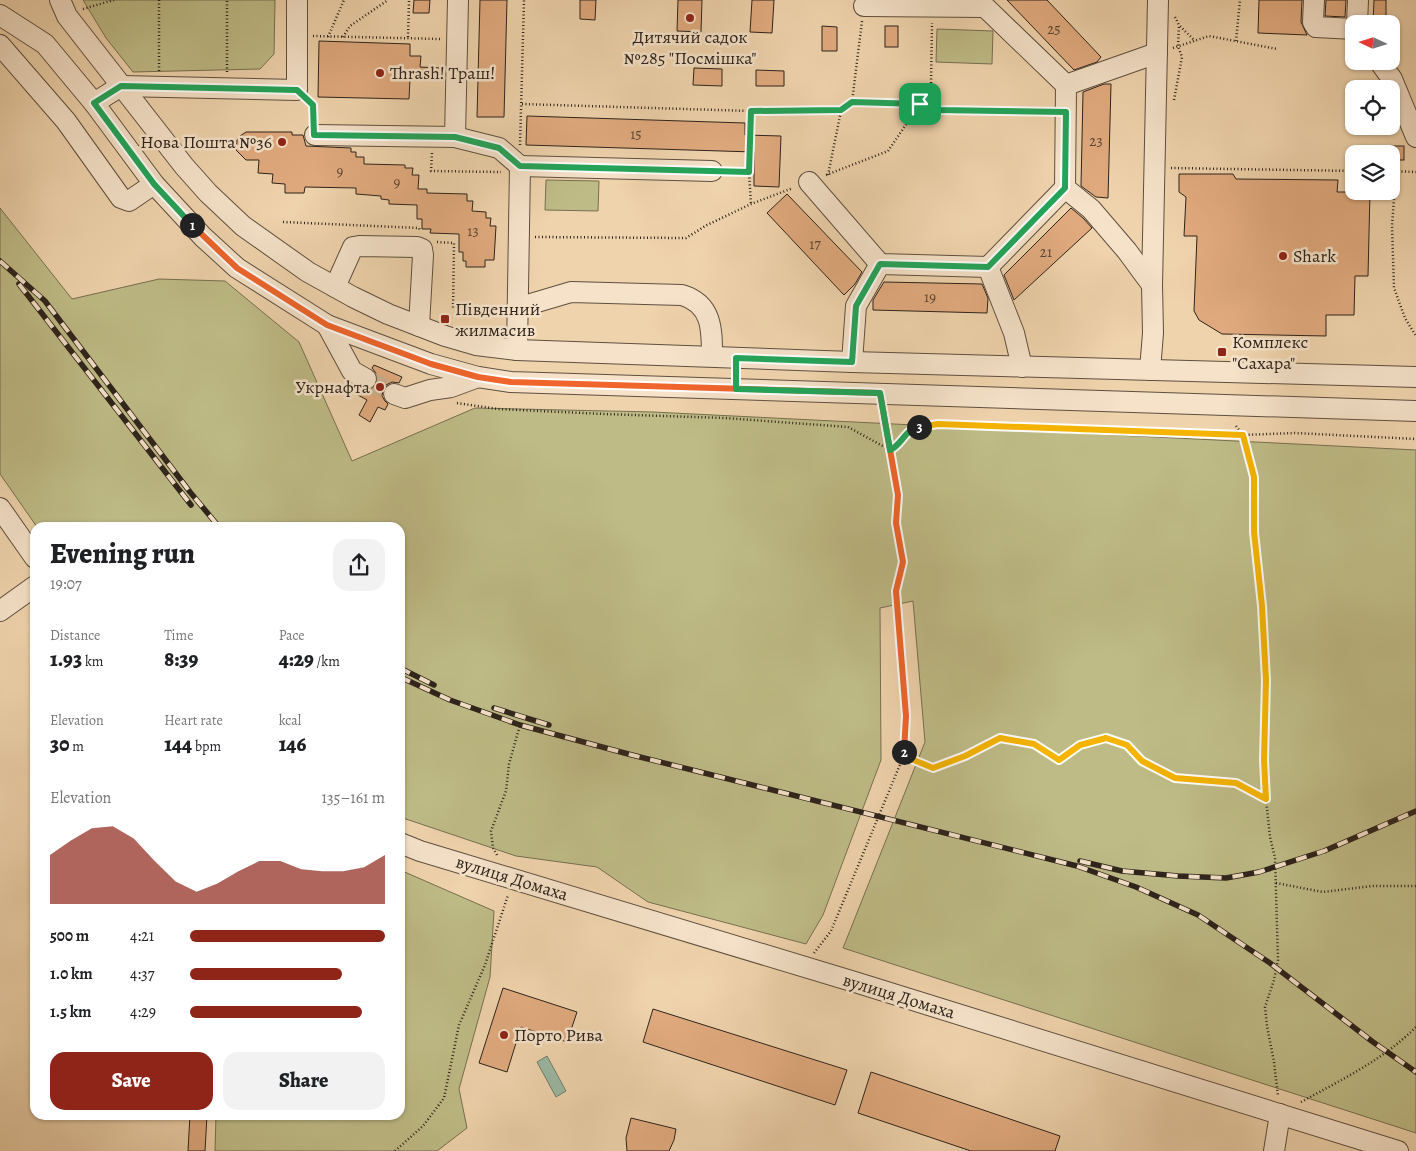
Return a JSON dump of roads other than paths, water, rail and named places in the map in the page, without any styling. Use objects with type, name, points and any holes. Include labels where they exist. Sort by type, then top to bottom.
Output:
[{"type":"street","points":[[60,0],[67,16],[184,166],[243,226],[308,272],[335,287],[388,314],[445,336],[476,345],[517,350],[852,362],[1416,377]]},
{"type":"street","points":[[94,103],[121,86],[297,90],[297,0]]},
{"type":"street","points":[[455,137],[458,0]]},
{"type":"street","points":[[1314,0],[1313,22],[1316,27],[1345,29]]},
{"type":"street","points":[[1357,15],[1358,0]]},
{"type":"street","points":[[1150,370],[1153,333],[1152,284],[1157,53],[1165,5]]},
{"type":"street","points":[[809,182],[880,264],[988,267],[1065,188],[1066,85],[985,7],[864,6]]},
{"type":"street","points":[[1,21],[45,44],[94,103],[154,184],[203,237],[237,268],[327,325],[431,364],[478,377],[511,382],[1416,411]]},
{"type":"street","points":[[0,45],[66,121],[121,198],[129,201],[154,184]]},
{"type":"street","points":[[1066,85],[1157,53]]},
{"type":"street","points":[[1386,70],[1392,79],[1416,137]]},
{"type":"street","points":[[314,135],[455,137],[499,148],[513,169],[519,236],[517,350]]},
{"type":"street","points":[[513,169],[712,172]]},
{"type":"street","points":[[1065,188],[1091,209],[1152,284]]},
{"type":"street","points":[[335,287],[354,247],[417,247],[422,249],[419,326]]},
{"type":"street","points":[[852,362],[856,306],[880,264]]},
{"type":"street","points":[[988,267],[1014,333],[1022,367]]},
{"type":"street","points":[[517,308],[571,292],[682,295],[697,303],[710,320],[712,356]]},
{"type":"street","points":[[327,325],[352,371],[366,380]]},
{"type":"street","points":[[736,358],[736,389]]},
{"type":"street","points":[[394,394],[405,398],[430,390],[451,387],[478,377]]},
{"type":"street","points":[[0,508],[30,551]]},
{"type":"street","points":[[0,611],[30,590]]},
{"type":"street","name":"вулиця Домаха","points":[[405,845],[1398,1151]]},
{"type":"street","points":[[1274,1151],[1280,1114]]},
{"type":"tunnel","points":[[366,379],[394,394]]},
{"type":"railway","points":[[0,261],[45,301],[190,492],[215,522]]},
{"type":"railway","points":[[19,284],[191,505]]},
{"type":"railway","points":[[405,670],[434,685]]},
{"type":"railway","points":[[405,679],[450,700],[520,725],[632,755],[1077,866],[1136,887],[1198,915],[1270,963],[1373,1042],[1416,1072]]},
{"type":"railway","points":[[494,708],[549,725]]},
{"type":"railway","points":[[1080,861],[1122,871],[1226,878],[1259,872],[1324,851],[1416,811]]},
{"type":"place","name":"Дитячий садок №285 \"Посмішка\"","points":[[690,18]]},
{"type":"place","name":"Thrash! Траш!","points":[[380,73]]},
{"type":"place","name":"Нова Пошта №36","points":[[282,142]]},
{"type":"place","name":"Shark","points":[[1283,256]]},
{"type":"place","name":"Південний жилмасив","points":[[445,319]]},
{"type":"place","name":"Комплекс \"Сахара\"","points":[[1222,352]]},
{"type":"place","name":"Укрнафта","points":[[380,387]]},
{"type":"place","name":"Порто Рива","points":[[504,1035]]}]
